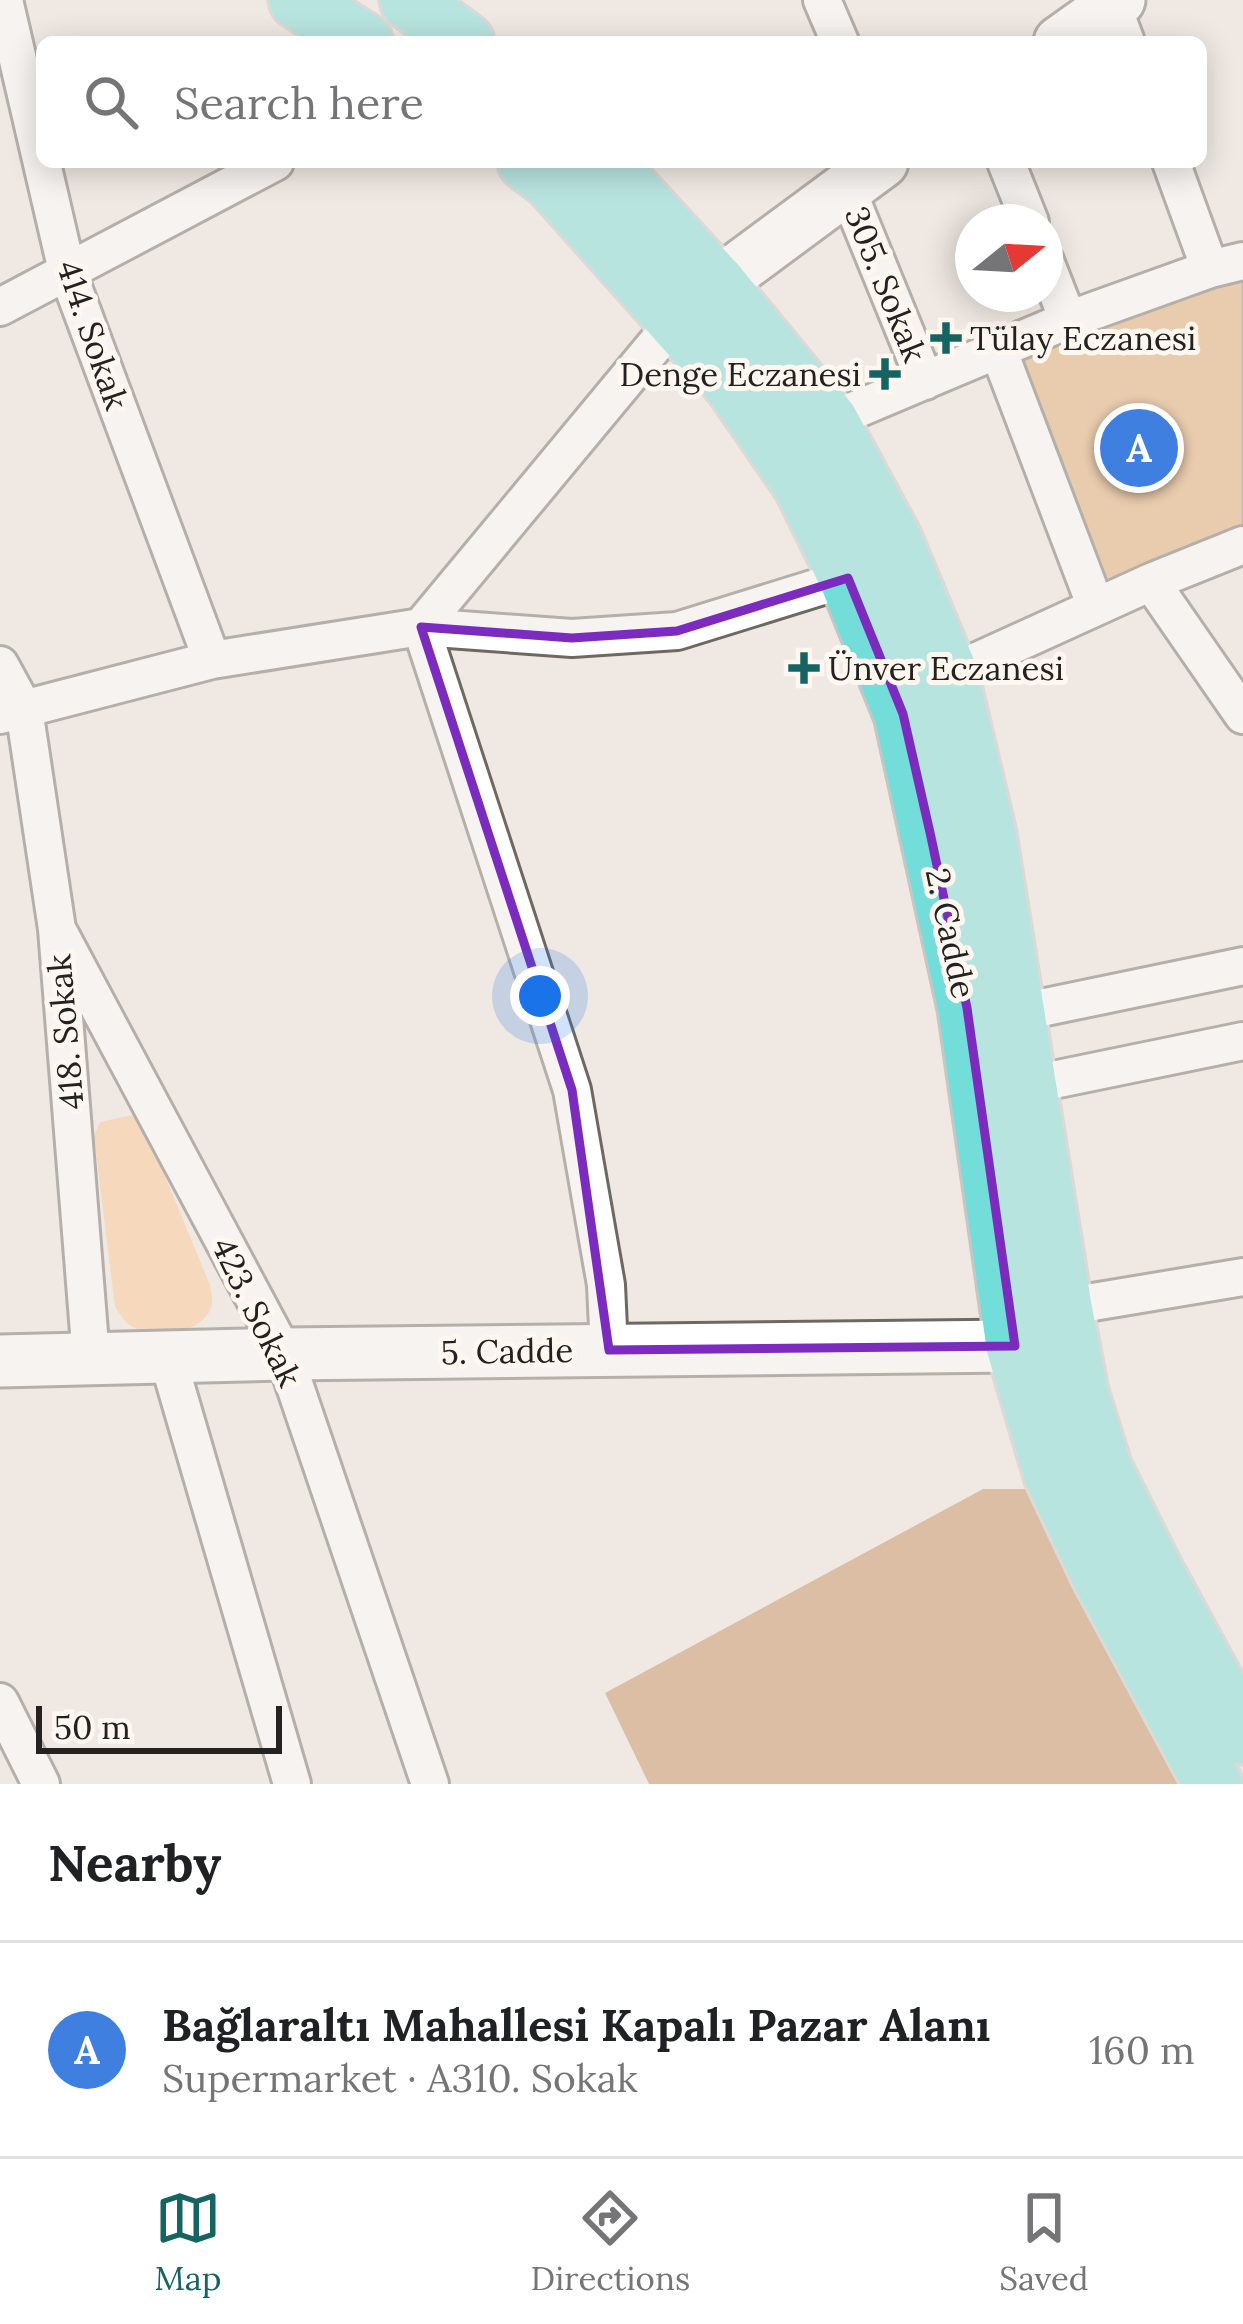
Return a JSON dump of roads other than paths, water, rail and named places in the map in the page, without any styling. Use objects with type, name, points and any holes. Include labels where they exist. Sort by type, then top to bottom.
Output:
[{"type":"main road","points":[[298,0],[355,36]]},
{"type":"main road","points":[[409,0],[457,36]]},
{"type":"main road","points":[[1074,36],[1119,16]]},
{"type":"main road","name":"2. Cadde","points":[[534,168],[733,384],[802,484],[848,578],[903,714],[967,1008],[1015,1346],[1053,1475],[1100,1574],[1213,1784]]},
{"type":"main road","name":"2. Cadde","points":[[610,168],[717,284],[829,422],[893,540],[949,674],[988,834],[1079,1392],[1103,1469],[1243,1736]]},
{"type":"main road","points":[[675,321],[717,284],[864,175]]},
{"type":"main road","name":"5. Cadde","points":[[0,1361],[1015,1346]]},
{"type":"street","name":"414. Sokak","points":[[4,0],[36,136]]},
{"type":"street","points":[[822,0],[837,36]]},
{"type":"street","name":"414. Sokak","points":[[44,168],[68,271],[212,660]]},
{"type":"street","points":[[0,307],[264,168]]},
{"type":"street","points":[[1008,168],[1023,204]]},
{"type":"street","points":[[829,422],[1068,320],[1227,265],[1174,168]]},
{"type":"street","name":"305. Sokak","points":[[864,175],[925,381]]},
{"type":"street","points":[[1063,307],[1068,320]]},
{"type":"street","points":[[421,627],[675,321]]},
{"type":"street","points":[[998,349],[1096,607]]},
{"type":"street","points":[[949,674],[1243,545]]},
{"type":"street","points":[[0,665],[12,712],[212,660],[421,627],[572,638],[676,631],[848,578]]},
{"type":"street","points":[[1151,582],[1243,715]]},
{"type":"street","points":[[421,627],[572,1090],[606,1286],[609,1350]]},
{"type":"street","name":"418. Sokak","points":[[12,712],[57,929],[91,1358]]},
{"type":"street","name":"423. Sokak","points":[[57,929],[284,1354],[430,1784]]},
{"type":"street","points":[[1017,1013],[1243,967]]},
{"type":"street","points":[[1028,1085],[1243,1041]]},
{"type":"street","points":[[1063,1307],[1243,1276]]},
{"type":"street","points":[[167,1356],[292,1784]]},
{"type":"street","points":[[0,1702],[41,1784]]},
{"type":"place","name":"Tülay Eczanesi","points":[[946,338]]},
{"type":"place","name":"Denge Eczanesi","points":[[885,374]]},
{"type":"place","name":"Bağlaraltı Mahallesi Kapalı Pazar Alanı","points":[[1139,448]]},
{"type":"place","name":"Ünver Eczanesi","points":[[804,668]]}]
